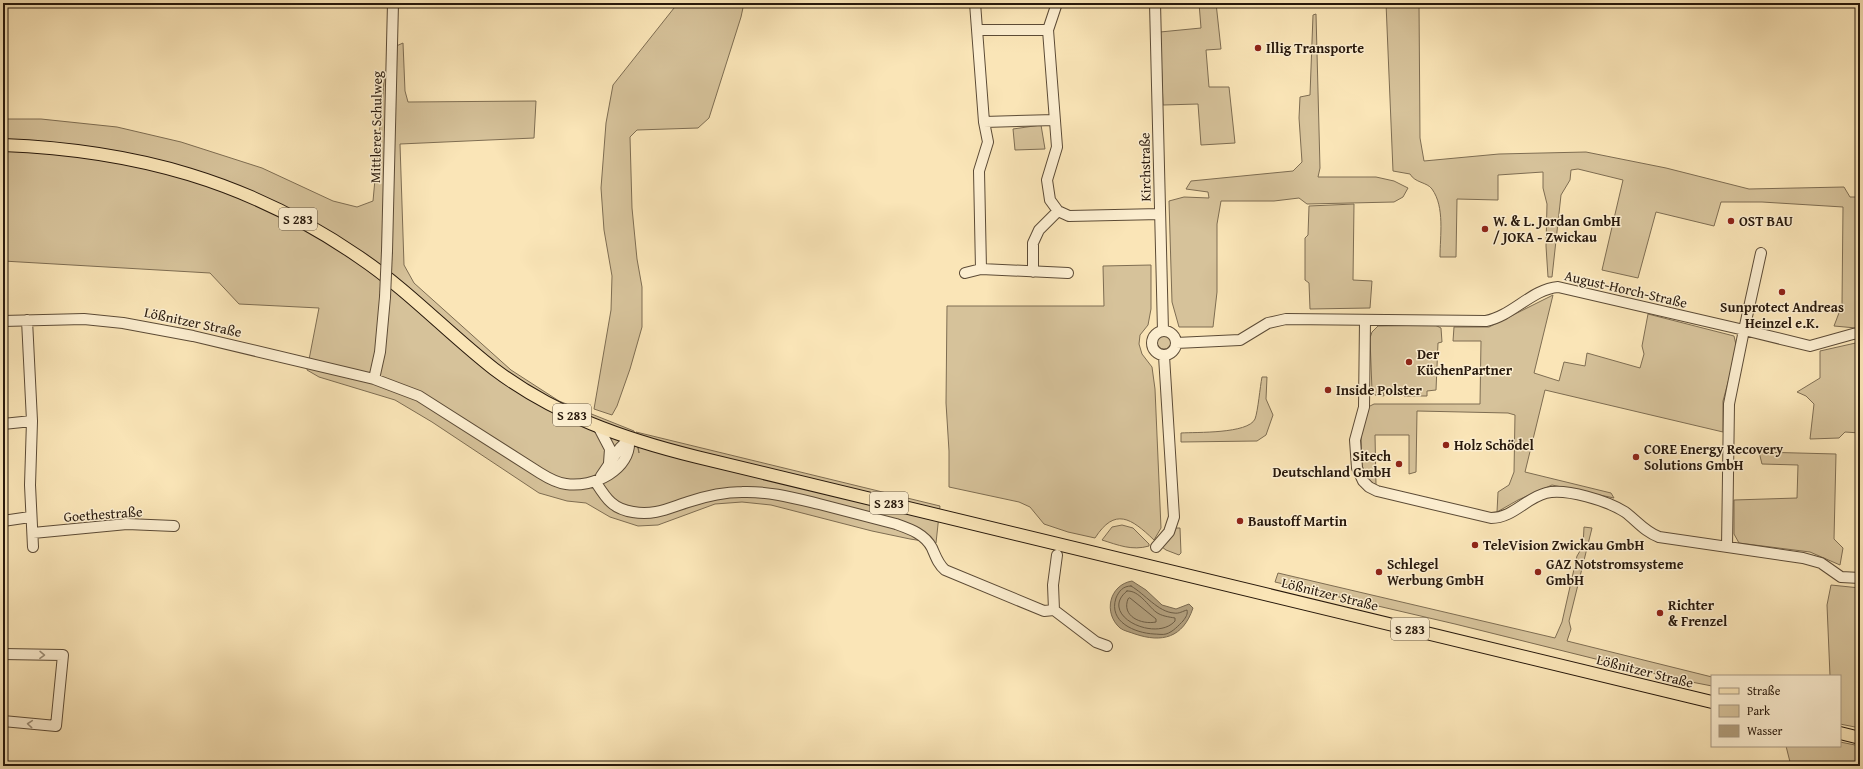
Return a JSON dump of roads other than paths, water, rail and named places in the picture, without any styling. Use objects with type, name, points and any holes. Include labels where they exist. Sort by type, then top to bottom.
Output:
[{"type":"main road","name":"S 283","points":[[3,146],[94,153],[132,160],[193,175],[257,198],[314,228],[360,257],[407,293],[496,370],[521,387],[599,428],[648,445]]},
{"type":"main road","name":"Lößnitzer Straße","points":[[648,445],[1711,702]]},
{"type":"main road","points":[[1841,733],[1860,738]]},
{"type":"street","name":"Mittlerer Schulweg","points":[[374,379],[380,352],[387,251],[393,3]]},
{"type":"street","points":[[975,3],[984,122],[988,142],[979,171],[981,269]]},
{"type":"street","points":[[1057,3],[1048,30],[1057,147],[1047,180],[1050,200],[1058,211],[1070,216],[1160,214]]},
{"type":"street","name":"Kirchstraße","points":[[1154,3],[1163,331]]},
{"type":"street","points":[[977,30],[1048,30]]},
{"type":"street","points":[[984,122],[1055,120]]},
{"type":"street","points":[[1033,272],[1033,243],[1039,230],[1058,211]]},
{"type":"street","points":[[1727,547],[1729,404],[1761,253]]},
{"type":"street","points":[[965,273],[981,269],[1068,273]]},
{"type":"street","name":"August-Horch-Straße","points":[[1176,343],[1240,340],[1268,323],[1281,320],[1491,320],[1547,290],[1558,287],[1810,346],[1860,333]]},
{"type":"street","name":"Lößnitzer Straße","points":[[3,321],[84,319],[126,324],[193,336],[374,379],[419,396],[552,480],[567,485],[602,479],[613,472],[626,456]]},
{"type":"street","points":[[27,320],[32,421],[30,517],[33,533],[33,547]]},
{"type":"street","points":[[1365,320],[1364,407],[1356,440],[1358,472],[1363,481],[1369,487],[1386,493],[1491,518],[1506,515],[1544,493],[1565,492],[1613,505],[1645,530],[1660,537],[1810,559],[1841,577],[1860,578]]},
{"type":"street","points":[[1163,331],[1173,335],[1176,343],[1173,352],[1164,356],[1154,352],[1151,344],[1156,334],[1163,331]]},
{"type":"street","points":[[1156,547],[1169,532],[1174,517],[1164,356]]},
{"type":"street","points":[[3,424],[32,421]]},
{"type":"street","points":[[599,428],[610,449],[609,466]]},
{"type":"street","points":[[626,456],[630,448],[629,439]]},
{"type":"street","points":[[629,439],[620,448],[609,466],[595,481],[606,497],[617,509],[649,514],[660,512],[687,502],[716,494],[756,492],[798,499],[896,524],[908,528],[926,539],[940,566],[945,570],[1044,611],[1054,610],[1096,642],[1107,646]]},
{"type":"street","points":[[626,456],[637,449],[648,445]]},
{"type":"street","points":[[3,521],[30,517]]},
{"type":"street","name":"Goethestraße","points":[[33,533],[127,524],[174,526]]},
{"type":"street","points":[[1054,610],[1053,585],[1057,555]]},
{"type":"street","points":[[3,654],[63,655],[56,726],[3,721]]},
{"type":"water","points":[[1132,581],[1146,590],[1162,605],[1176,609],[1189,604],[1193,608],[1184,626],[1170,636],[1163,638],[1145,637],[1120,628],[1111,615],[1111,600],[1118,588]]},
{"type":"place","name":"Illig Transporte","points":[[1258,48]]},
{"type":"place","name":"OST BAU","points":[[1731,221]]},
{"type":"place","name":"W. & L. Jordan GmbH / JOKA - Zwickau","points":[[1485,229]]},
{"type":"place","name":"Sunprotect Andreas Heinzel e.K.","points":[[1782,292]]},
{"type":"place","name":"Der KüchenPartner","points":[[1409,362]]},
{"type":"place","name":"Inside Polster","points":[[1328,390]]},
{"type":"place","name":"Holz Schödel","points":[[1446,445]]},
{"type":"place","name":"CORE Energy Recovery Solutions GmbH","points":[[1636,457]]},
{"type":"place","name":"Sitech Deutschland GmbH","points":[[1399,464]]},
{"type":"place","name":"Baustoff Martin","points":[[1240,521]]},
{"type":"place","name":"TeleVision Zwickau GmbH","points":[[1475,545]]},
{"type":"place","name":"Schlegel Werbung GmbH","points":[[1379,572]]},
{"type":"place","name":"GAZ Notstromsysteme GmbH","points":[[1538,572]]},
{"type":"place","name":"Richter & Frenzel","points":[[1660,613]]}]
